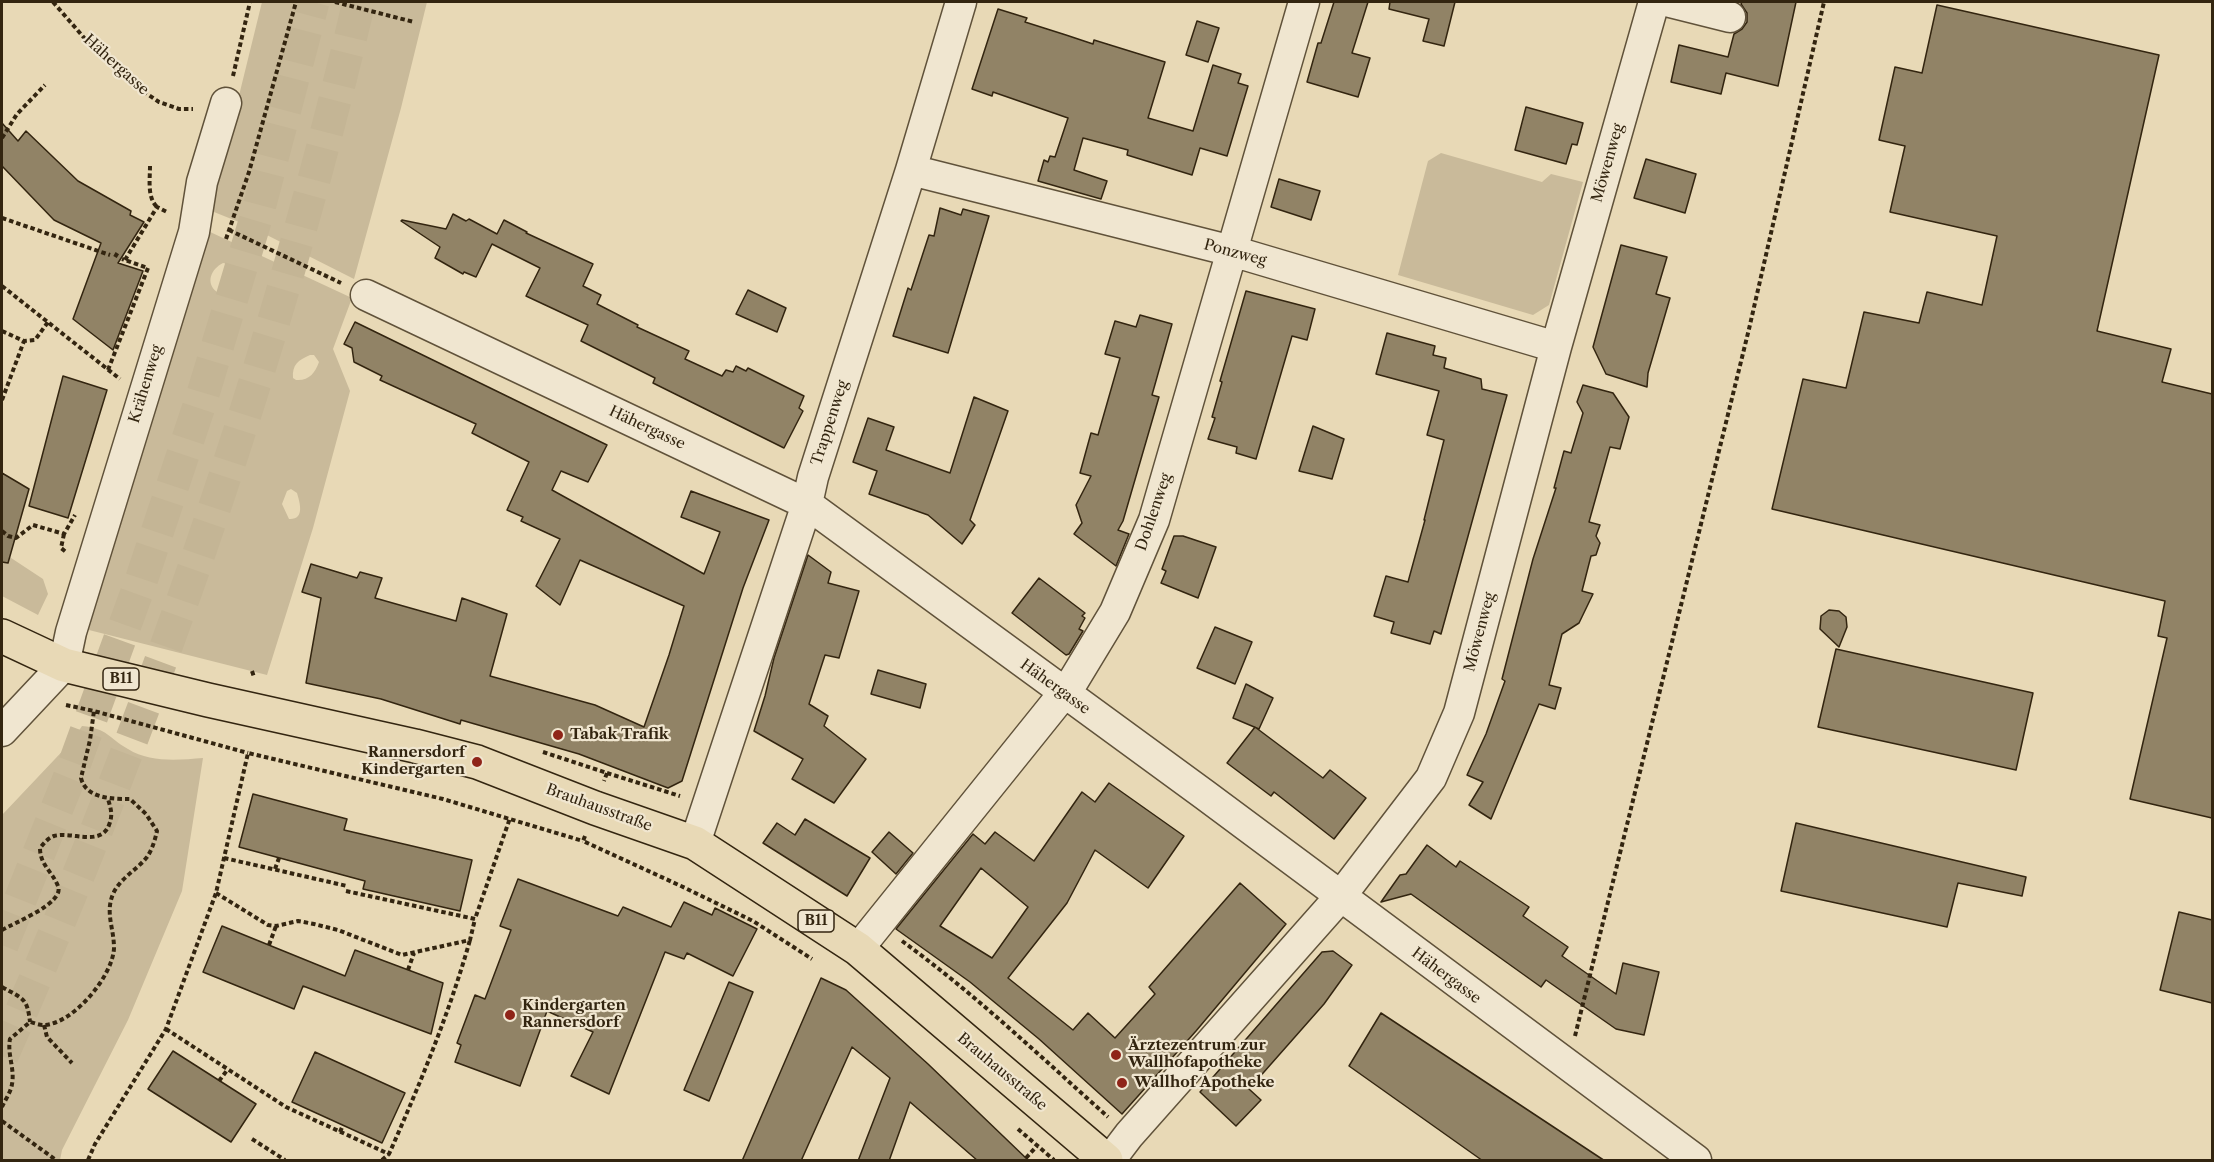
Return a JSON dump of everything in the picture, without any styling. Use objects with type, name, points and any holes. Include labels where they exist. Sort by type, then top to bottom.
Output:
[{"type":"main road","name":"Brauhausstraße","points":[[2,636],[64,665],[477,762],[595,808],[695,843],[858,949],[1108,1161]]},
{"type":"street","name":"Trappenweg","points":[[695,843],[807,504],[813,477],[911,170],[961,2]]},
{"type":"street","name":"Dohlenweg","points":[[858,949],[1072,682],[1115,612],[1154,520],[1304,2]]},
{"type":"street","name":"Möwenweg","points":[[1108,1161],[1340,897],[1431,778],[1459,713],[1556,346],[1654,2]]},
{"type":"street","points":[[1670,2],[1730,17]]},
{"type":"street","name":"Krähenweg","points":[[64,665],[70,632],[195,221],[210,150],[226,103]]},
{"type":"street","name":"Ponzweg","points":[[911,170],[1232,251],[1556,346]]},
{"type":"street","name":"Hähergasse","points":[[366,295],[807,504],[1205,795],[1696,1161]]},
{"type":"street","points":[[2,731],[64,665]]},
{"type":"path","name":"Hähergasse","points":[[53,2],[93,48],[137,87],[159,102],[179,109],[202,109],[226,103]]},
{"type":"path","points":[[226,103],[250,2]]},
{"type":"path","points":[[226,239],[261,132],[296,2]]},
{"type":"path","points":[[335,2],[414,22]]},
{"type":"path","points":[[1567,1065],[1749,329],[1824,2]]},
{"type":"path","points":[[2,138],[17,114],[45,85]]},
{"type":"path","points":[[150,166],[150,194],[157,207],[229,230],[366,295]]},
{"type":"path","points":[[108,370],[148,268],[123,259],[157,207]]},
{"type":"path","points":[[2,218],[114,254]]},
{"type":"path","points":[[2,286],[143,396]]},
{"type":"path","points":[[2,331],[24,341],[35,340],[48,322]]},
{"type":"path","points":[[2,400],[24,341]]},
{"type":"path","points":[[2,531],[8,536],[16,537],[33,525],[64,534],[75,513]]},
{"type":"path","points":[[252,671],[254,678]]},
{"type":"path","points":[[30,1022],[44,1025],[64,1018],[95,991],[108,969],[114,948],[108,910],[114,892],[131,870],[147,857],[157,831],[146,814],[130,799],[108,799],[86,789],[81,778],[94,711],[248,753],[443,799],[584,841],[753,921],[819,963]]},
{"type":"path","points":[[88,1161],[95,1144],[166,1029],[216,893],[248,753]]},
{"type":"path","points":[[607,773],[681,796],[707,812]]},
{"type":"path","points":[[2,930],[52,903],[59,896],[59,887],[43,864],[40,848],[50,838],[57,835],[98,837],[107,831],[113,815],[108,799]]},
{"type":"path","points":[[584,841],[595,808]]},
{"type":"path","points":[[382,1161],[389,1154],[418,1088],[458,983],[475,920],[510,818]]},
{"type":"path","points":[[224,858],[347,886]]},
{"type":"path","points":[[275,869],[279,858]]},
{"type":"path","points":[[346,891],[409,902],[475,920]]},
{"type":"path","points":[[216,893],[268,925],[276,926],[298,921],[314,924],[338,930],[402,955],[470,940]]},
{"type":"path","points":[[269,945],[276,926]]},
{"type":"path","points":[[408,970],[414,952]]},
{"type":"path","points":[[2,987],[28,1004],[30,1022]]},
{"type":"path","points":[[2,1107],[12,1087],[9,1039],[30,1022]]},
{"type":"path","points":[[44,1025],[47,1037],[72,1063]]},
{"type":"path","points":[[166,1029],[286,1107],[389,1154]]},
{"type":"path","points":[[219,1081],[228,1069]]},
{"type":"path","points":[[2,1121],[56,1161]]},
{"type":"path","points":[[1012,1123],[1054,1161]]},
{"type":"path","points":[[340,1132],[343,1125]]},
{"type":"path","points":[[252,1139],[285,1161]]},
{"type":"path","points":[[1026,1158],[1037,1146]]},
{"type":"shaded area","points":[[262,2],[427,2],[401,108],[354,279],[249,226],[214,212],[208,205],[233,120]]},
{"type":"shaded area","points":[[1441,153],[1542,182],[1551,174],[1583,182],[1549,305],[1533,315],[1398,275],[1428,161]]},
{"type":"shaded area","points":[[208,231],[352,298],[333,349],[350,391],[313,528],[267,675],[85,629]],"holes":[[[223,263],[228,264],[231,278],[225,290],[217,292],[210,280],[215,269]],[[314,355],[319,362],[308,378],[296,380],[293,378],[293,373],[299,361]],[[291,489],[297,493],[300,510],[294,519],[289,519],[282,504],[287,491]]]},
{"type":"shaded area","points":[[2,552],[43,579],[48,594],[38,615],[2,596]]},
{"type":"shaded area","points":[[82,726],[103,731],[128,749],[146,757],[165,760],[203,758],[182,891],[128,1020],[62,1150],[60,1160],[2,1160],[2,815],[72,741]]},
{"type":"building","points":[[1334,2],[1368,2],[1352,53],[1370,58],[1358,97],[1307,82],[1318,43],[1321,43]]},
{"type":"building","points":[[1390,2],[1455,2],[1444,46],[1423,41],[1429,19],[1389,9]]},
{"type":"building","points":[[1742,2],[1796,2],[1778,86],[1726,73],[1721,94],[1671,82],[1679,45],[1728,57],[1734,34],[1747,22],[1747,13]]},
{"type":"building","points":[[1937,5],[2159,55],[2097,331],[2171,349],[2162,382],[2212,394],[2212,818],[2130,799],[2167,638],[2158,636],[2165,601],[1772,509],[1803,379],[1846,388],[1864,312],[1919,323],[1927,292],[1982,305],[1997,236],[1890,212],[1905,146],[1879,140],[1895,67],[1922,73]]},
{"type":"building","points":[[998,9],[1027,18],[1025,22],[1093,44],[1094,40],[1165,62],[1148,118],[1193,131],[1213,65],[1241,74],[1238,83],[1248,86],[1227,156],[1200,148],[1192,175],[1127,155],[1128,150],[1083,138],[1074,170],[1107,181],[1101,199],[1038,181],[1044,160],[1048,162],[1050,156],[1055,157],[1068,118],[993,92],[992,96],[972,89]]},
{"type":"building","points":[[1197,21],[1219,28],[1208,62],[1186,55]]},
{"type":"building","points":[[1526,107],[1583,123],[1577,145],[1572,144],[1566,164],[1515,150]]},
{"type":"building","points":[[2,123],[18,141],[26,131],[78,181],[131,211],[130,215],[144,222],[118,263],[143,271],[113,350],[73,319],[101,243],[54,220],[2,166]]},
{"type":"building","points":[[1646,159],[1696,174],[1685,213],[1634,198]]},
{"type":"building","points":[[1279,179],[1320,191],[1311,220],[1271,207]]},
{"type":"building","points":[[940,208],[961,215],[963,209],[989,216],[948,353],[893,336],[908,288],[911,290],[929,235],[934,236]]},
{"type":"building","points":[[453,214],[466,221],[469,219],[497,234],[504,220],[526,233],[593,264],[583,286],[601,295],[597,304],[638,325],[637,327],[689,351],[685,359],[722,376],[726,370],[733,372],[736,366],[746,371],[748,368],[804,396],[799,408],[803,411],[784,448],[653,383],[655,378],[581,341],[588,325],[526,296],[540,268],[492,244],[476,277],[464,272],[463,274],[435,258],[440,247],[401,221],[446,229]]},
{"type":"building","points":[[1621,245],[1667,257],[1656,294],[1670,298],[1648,373],[1647,387],[1606,374],[1593,347]]},
{"type":"building","points":[[748,290],[786,308],[777,332],[736,314]]},
{"type":"building","points":[[1246,291],[1315,309],[1307,340],[1292,336],[1256,459],[1236,453],[1237,447],[1208,439],[1215,418],[1212,417],[1222,382],[1220,381]]},
{"type":"building","points":[[1140,315],[1172,324],[1152,395],[1159,397],[1123,521],[1118,530],[1129,534],[1116,566],[1074,534],[1082,523],[1076,505],[1091,476],[1080,473],[1091,433],[1098,435],[1120,358],[1105,354],[1115,321],[1136,327]]},
{"type":"building","points":[[355,322],[607,445],[588,482],[561,471],[552,490],[704,574],[720,532],[681,517],[691,491],[769,520],[743,588],[682,781],[668,788],[579,754],[461,720],[460,724],[381,699],[306,683],[321,598],[302,592],[311,564],[357,578],[360,572],[382,578],[375,598],[456,621],[462,598],[507,614],[490,676],[595,705],[644,727],[684,606],[580,560],[560,605],[536,586],[560,539],[521,521],[523,517],[507,510],[529,462],[472,433],[476,424],[380,380],[382,376],[354,362],[352,348],[344,344]]},
{"type":"building","points":[[1387,333],[1435,346],[1433,355],[1446,358],[1444,368],[1481,379],[1482,389],[1507,395],[1441,634],[1434,631],[1430,644],[1391,633],[1394,622],[1374,616],[1386,576],[1408,582],[1444,440],[1427,435],[1439,391],[1376,374]]},
{"type":"building","points":[[63,376],[107,390],[68,518],[29,506]]},
{"type":"building","points":[[1583,385],[1613,393],[1629,417],[1620,449],[1610,447],[1589,522],[1600,525],[1596,536],[1600,543],[1596,555],[1591,556],[1582,591],[1593,594],[1579,623],[1562,634],[1549,685],[1561,688],[1555,709],[1539,704],[1491,819],[1469,805],[1483,782],[1467,775],[1486,734],[1505,681],[1502,679],[1533,559],[1556,488],[1554,488],[1564,451],[1571,453],[1583,413],[1577,402]]},
{"type":"building","points":[[974,397],[1008,411],[970,520],[975,525],[962,544],[928,515],[869,494],[877,471],[853,462],[868,418],[894,427],[886,450],[950,473]]},
{"type":"building","points":[[1313,426],[1344,439],[1332,479],[1299,471]]},
{"type":"building","points":[[2,473],[29,489],[8,563],[2,562]]},
{"type":"building","points":[[1174,536],[1183,536],[1216,547],[1198,598],[1161,583],[1166,571],[1162,569]]},
{"type":"building","points":[[808,555],[831,572],[828,583],[859,591],[839,658],[825,655],[809,704],[828,716],[824,726],[866,759],[834,803],[792,779],[803,759],[754,731],[774,658]]},
{"type":"building","points":[[1039,578],[1085,613],[1079,629],[1083,631],[1069,654],[1066,655],[1012,613]]},
{"type":"building","points":[[1829,610],[1839,611],[1846,617],[1847,627],[1839,647],[1820,629],[1821,616]]},
{"type":"building","points":[[1215,627],[1252,642],[1235,684],[1197,668]]},
{"type":"building","points":[[1836,649],[2033,693],[2016,770],[1818,727]]},
{"type":"building","points":[[878,670],[926,684],[920,708],[871,694]]},
{"type":"building","points":[[1246,684],[1273,698],[1259,729],[1233,718]]},
{"type":"building","points":[[1255,727],[1323,778],[1330,770],[1366,798],[1334,839],[1274,792],[1271,796],[1227,763]]},
{"type":"building","points":[[1109,783],[1184,836],[1148,888],[1095,850],[1067,903],[1008,978],[1073,1030],[1088,1013],[1115,1038],[1155,994],[1149,987],[1240,883],[1286,924],[1122,1114],[1039,1039],[970,982],[896,929],[973,834],[985,844],[995,832],[1034,861],[1082,792],[1095,802]],"holes":[[[981,868],[1028,907],[992,958],[940,926]]]},
{"type":"building","points":[[253,794],[347,819],[344,830],[472,860],[460,911],[363,889],[365,881],[239,847]]},
{"type":"building","points":[[805,819],[870,858],[847,896],[763,843],[777,823],[795,835]]},
{"type":"building","points":[[1796,823],[2026,877],[2022,896],[1958,883],[1947,927],[1781,891]]},
{"type":"building","points":[[889,832],[913,853],[896,874],[872,852]]},
{"type":"building","points":[[1427,845],[1456,867],[1460,861],[1529,907],[1523,916],[1568,947],[1562,956],[1616,994],[1623,963],[1659,972],[1644,1035],[1616,1029],[1546,980],[1541,987],[1411,894],[1381,902],[1400,875],[1406,874]]},
{"type":"building","points":[[518,879],[618,916],[623,907],[671,927],[684,902],[712,915],[715,908],[757,929],[733,976],[687,953],[684,959],[665,952],[609,1094],[571,1076],[593,1032],[547,1011],[520,1086],[455,1062],[461,1045],[457,1043],[475,995],[485,999],[511,930],[500,926]]},
{"type":"building","points":[[2179,912],[2212,920],[2212,1003],[2160,990]]},
{"type":"building","points":[[222,926],[345,976],[355,950],[443,983],[431,1034],[303,986],[294,1009],[203,972]]},
{"type":"building","points":[[1333,951],[1352,965],[1324,1004],[1249,1089],[1261,1100],[1236,1126],[1200,1092],[1322,952]]},
{"type":"building","points":[[821,978],[846,990],[928,1064],[1029,1161],[978,1161],[910,1102],[889,1161],[858,1161],[890,1078],[852,1047],[801,1161],[742,1161]]},
{"type":"building","points":[[729,982],[753,992],[709,1101],[684,1090]]},
{"type":"building","points":[[1381,1013],[1605,1161],[1483,1161],[1349,1066]]},
{"type":"building","points":[[173,1051],[256,1104],[231,1142],[148,1089]]},
{"type":"building","points":[[315,1052],[405,1093],[382,1143],[292,1102]]},
{"type":"tunnel","points":[[2,945],[70,776],[141,581],[203,394],[259,208],[313,2]]},
{"type":"tunnel","points":[[2,1056],[109,799],[204,537],[248,405],[288,271],[359,2]]},
{"type":"place","name":"Tabak Trafik","points":[[558,735]]},
{"type":"place","name":"Rannersdorf Kindergarten","points":[[477,762]]},
{"type":"place","name":"Kindergarten Rannersdorf","points":[[510,1015]]},
{"type":"place","name":"Ärztezentrum zur Wallhofapotheke","points":[[1116,1055]]},
{"type":"place","name":"Wallhof Apotheke","points":[[1122,1083]]}]
